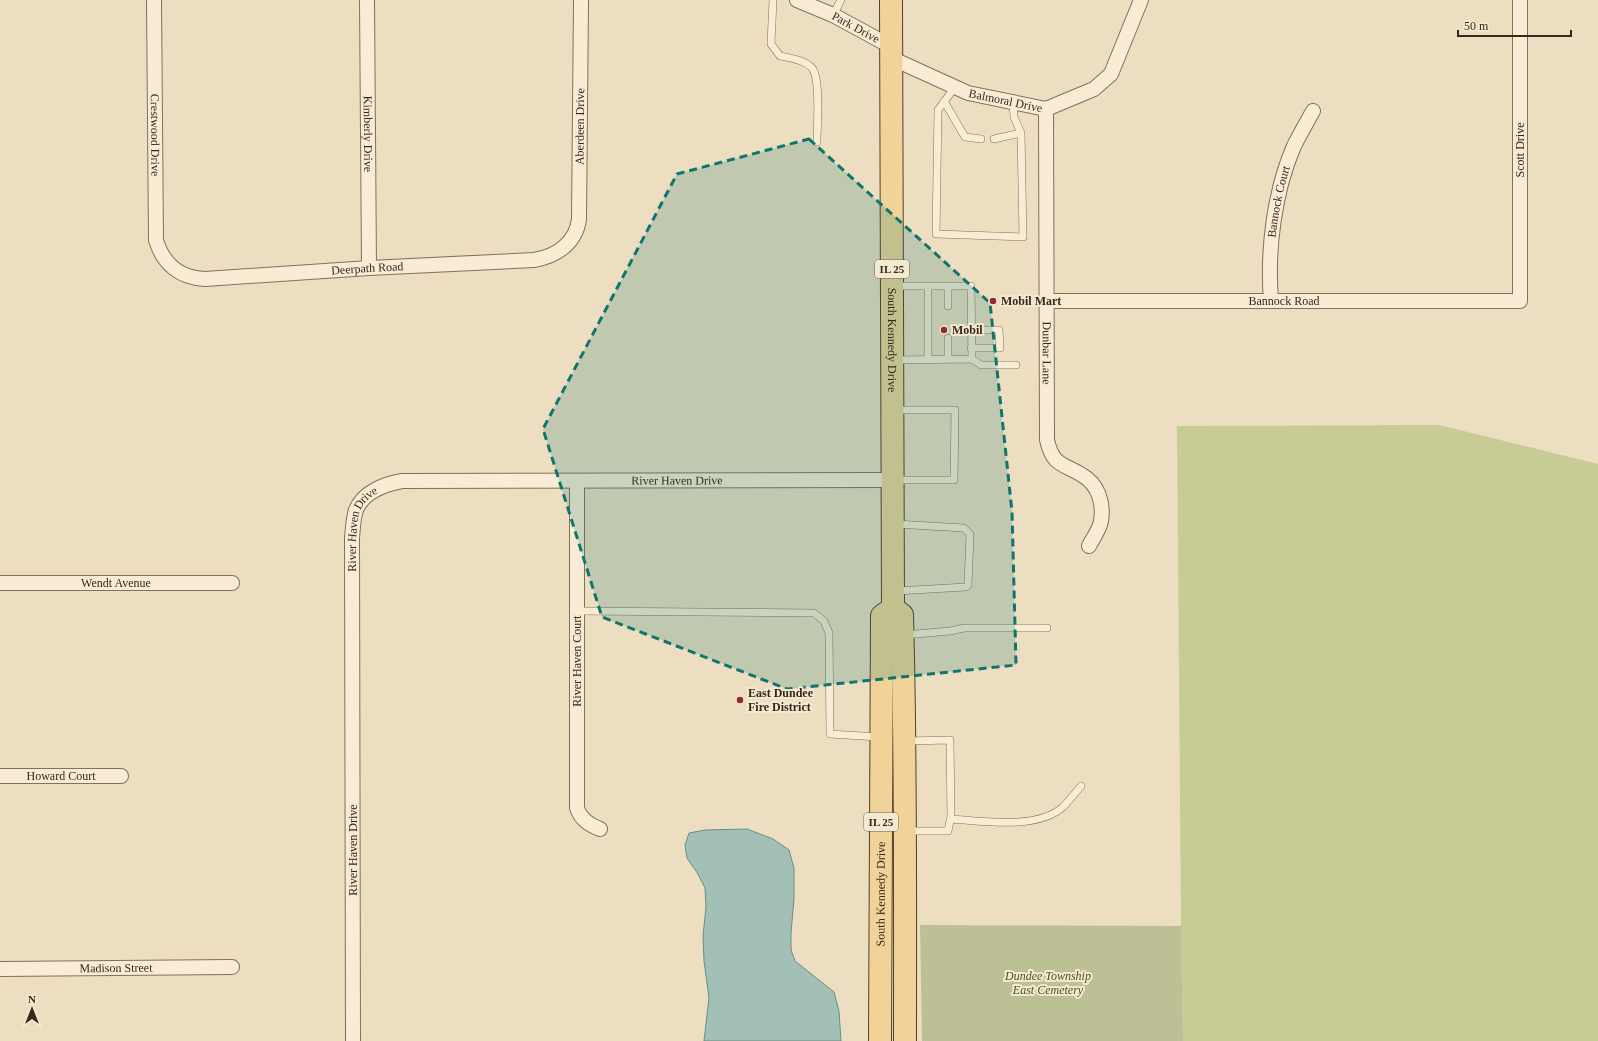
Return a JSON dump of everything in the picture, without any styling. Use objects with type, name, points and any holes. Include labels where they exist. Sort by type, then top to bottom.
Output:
[{"type":"main road","name":"South Kennedy Drive","points":[[891,0],[893,599],[902,615],[903,635],[905,742],[905,1041]]},
{"type":"main road","name":"South Kennedy Drive","points":[[880,1041],[882,616],[893,599]]},
{"type":"street","name":"Crestwood Drive","points":[[154,0],[155,232],[161,254],[170,266]]},
{"type":"street","name":"Kimberly Drive","points":[[367,0],[369,268]]},
{"type":"street","name":"Aberdeen Drive","points":[[564,248],[578,228],[580,207],[581,0]]},
{"type":"street","name":"Park Drive","points":[[797,0],[833,15],[892,53]]},
{"type":"street","name":"Balmoral Drive","points":[[892,53],[968,93],[1046,109],[1094,89],[1111,74],[1141,0]]},
{"type":"street","name":"Scott Drive","points":[[1520,0],[1520,301]]},
{"type":"street","name":"Dunbar Lane","points":[[1046,109],[1047,440],[1050,453],[1057,462],[1084,476],[1098,490],[1101,502],[1101,521],[1089,546]]},
{"type":"street","name":"Bannock Court","points":[[1271,300],[1269,279],[1274,219],[1280,187],[1294,146],[1313,111]]},
{"type":"street","name":"Deerpath Road","points":[[170,266],[185,275],[205,279],[369,268],[534,260],[549,256],[564,248]]},
{"type":"street","name":"Bannock Road","points":[[1047,301],[1520,301]]},
{"type":"street","name":"River Haven Drive","points":[[353,1041],[352,538],[356,511],[360,503],[375,490],[383,486],[402,481],[893,480]]},
{"type":"street","name":"River Haven Court","points":[[577,481],[577,808],[584,820],[600,829]]},
{"type":"street","name":"Wendt Avenue","points":[[0,583],[232,583]]},
{"type":"street","name":"Howard Court","points":[[0,776],[121,776]]},
{"type":"street","name":"Madison Street","points":[[0,969],[232,967]]},
{"type":"lane","points":[[773,0],[771,44],[780,56],[800,61],[812,68],[817,77],[817,142]]},
{"type":"lane","points":[[833,15],[841,0]]},
{"type":"lane","points":[[955,87],[938,110],[936,234],[1023,237],[1021,133],[1014,117],[1013,102]]},
{"type":"lane","points":[[944,101],[965,137],[981,139]]},
{"type":"lane","points":[[994,139],[1021,133]]},
{"type":"lane","points":[[892,286],[971,286],[972,359]]},
{"type":"lane","points":[[928,286],[928,359]]},
{"type":"lane","points":[[948,286],[948,306]]},
{"type":"lane","points":[[971,330],[999,330],[1000,348],[971,348]]},
{"type":"lane","points":[[948,338],[948,359]]},
{"type":"lane","points":[[893,360],[972,359],[980,364],[1016,365]]},
{"type":"lane","points":[[893,410],[955,410],[954,480],[893,480]]},
{"type":"lane","points":[[893,524],[964,528],[970,534],[968,585],[966,587],[893,599]]},
{"type":"lane","points":[[577,611],[814,613],[821,618],[829,633],[830,734],[881,737]]},
{"type":"lane","points":[[903,635],[950,632],[964,628],[1047,628]]},
{"type":"lane","points":[[905,742],[950,740],[951,819],[948,831],[905,831]]},
{"type":"lane","points":[[951,819],[1019,823],[1048,816],[1062,807],[1080,786]]},
{"type":"highlighted area","points":[[809,139],[990,303],[1012,512],[1016,665],[787,689],[602,617],[543,429],[677,174]]},
{"type":"green space","points":[[1439,425],[1598,464],[1598,1041],[1183,1041],[1177,426]]},
{"type":"green space","name":"Dundee Township East Cemetery","points":[[920,925],[1181,926],[1183,1041],[922,1041]]},
{"type":"water","points":[[747,829],[773,839],[789,850],[794,868],[791,950],[795,961],[834,992],[839,1011],[841,1041],[704,1041],[709,998],[704,961],[703,936],[706,907],[705,888],[698,874],[687,858],[685,845],[689,833],[705,830]]},
{"type":"place","name":"Mobil Mart","points":[[993,301]]},
{"type":"place","name":"Mobil","points":[[944,330]]},
{"type":"place","name":"East Dundee Fire District","points":[[740,700]]}]
